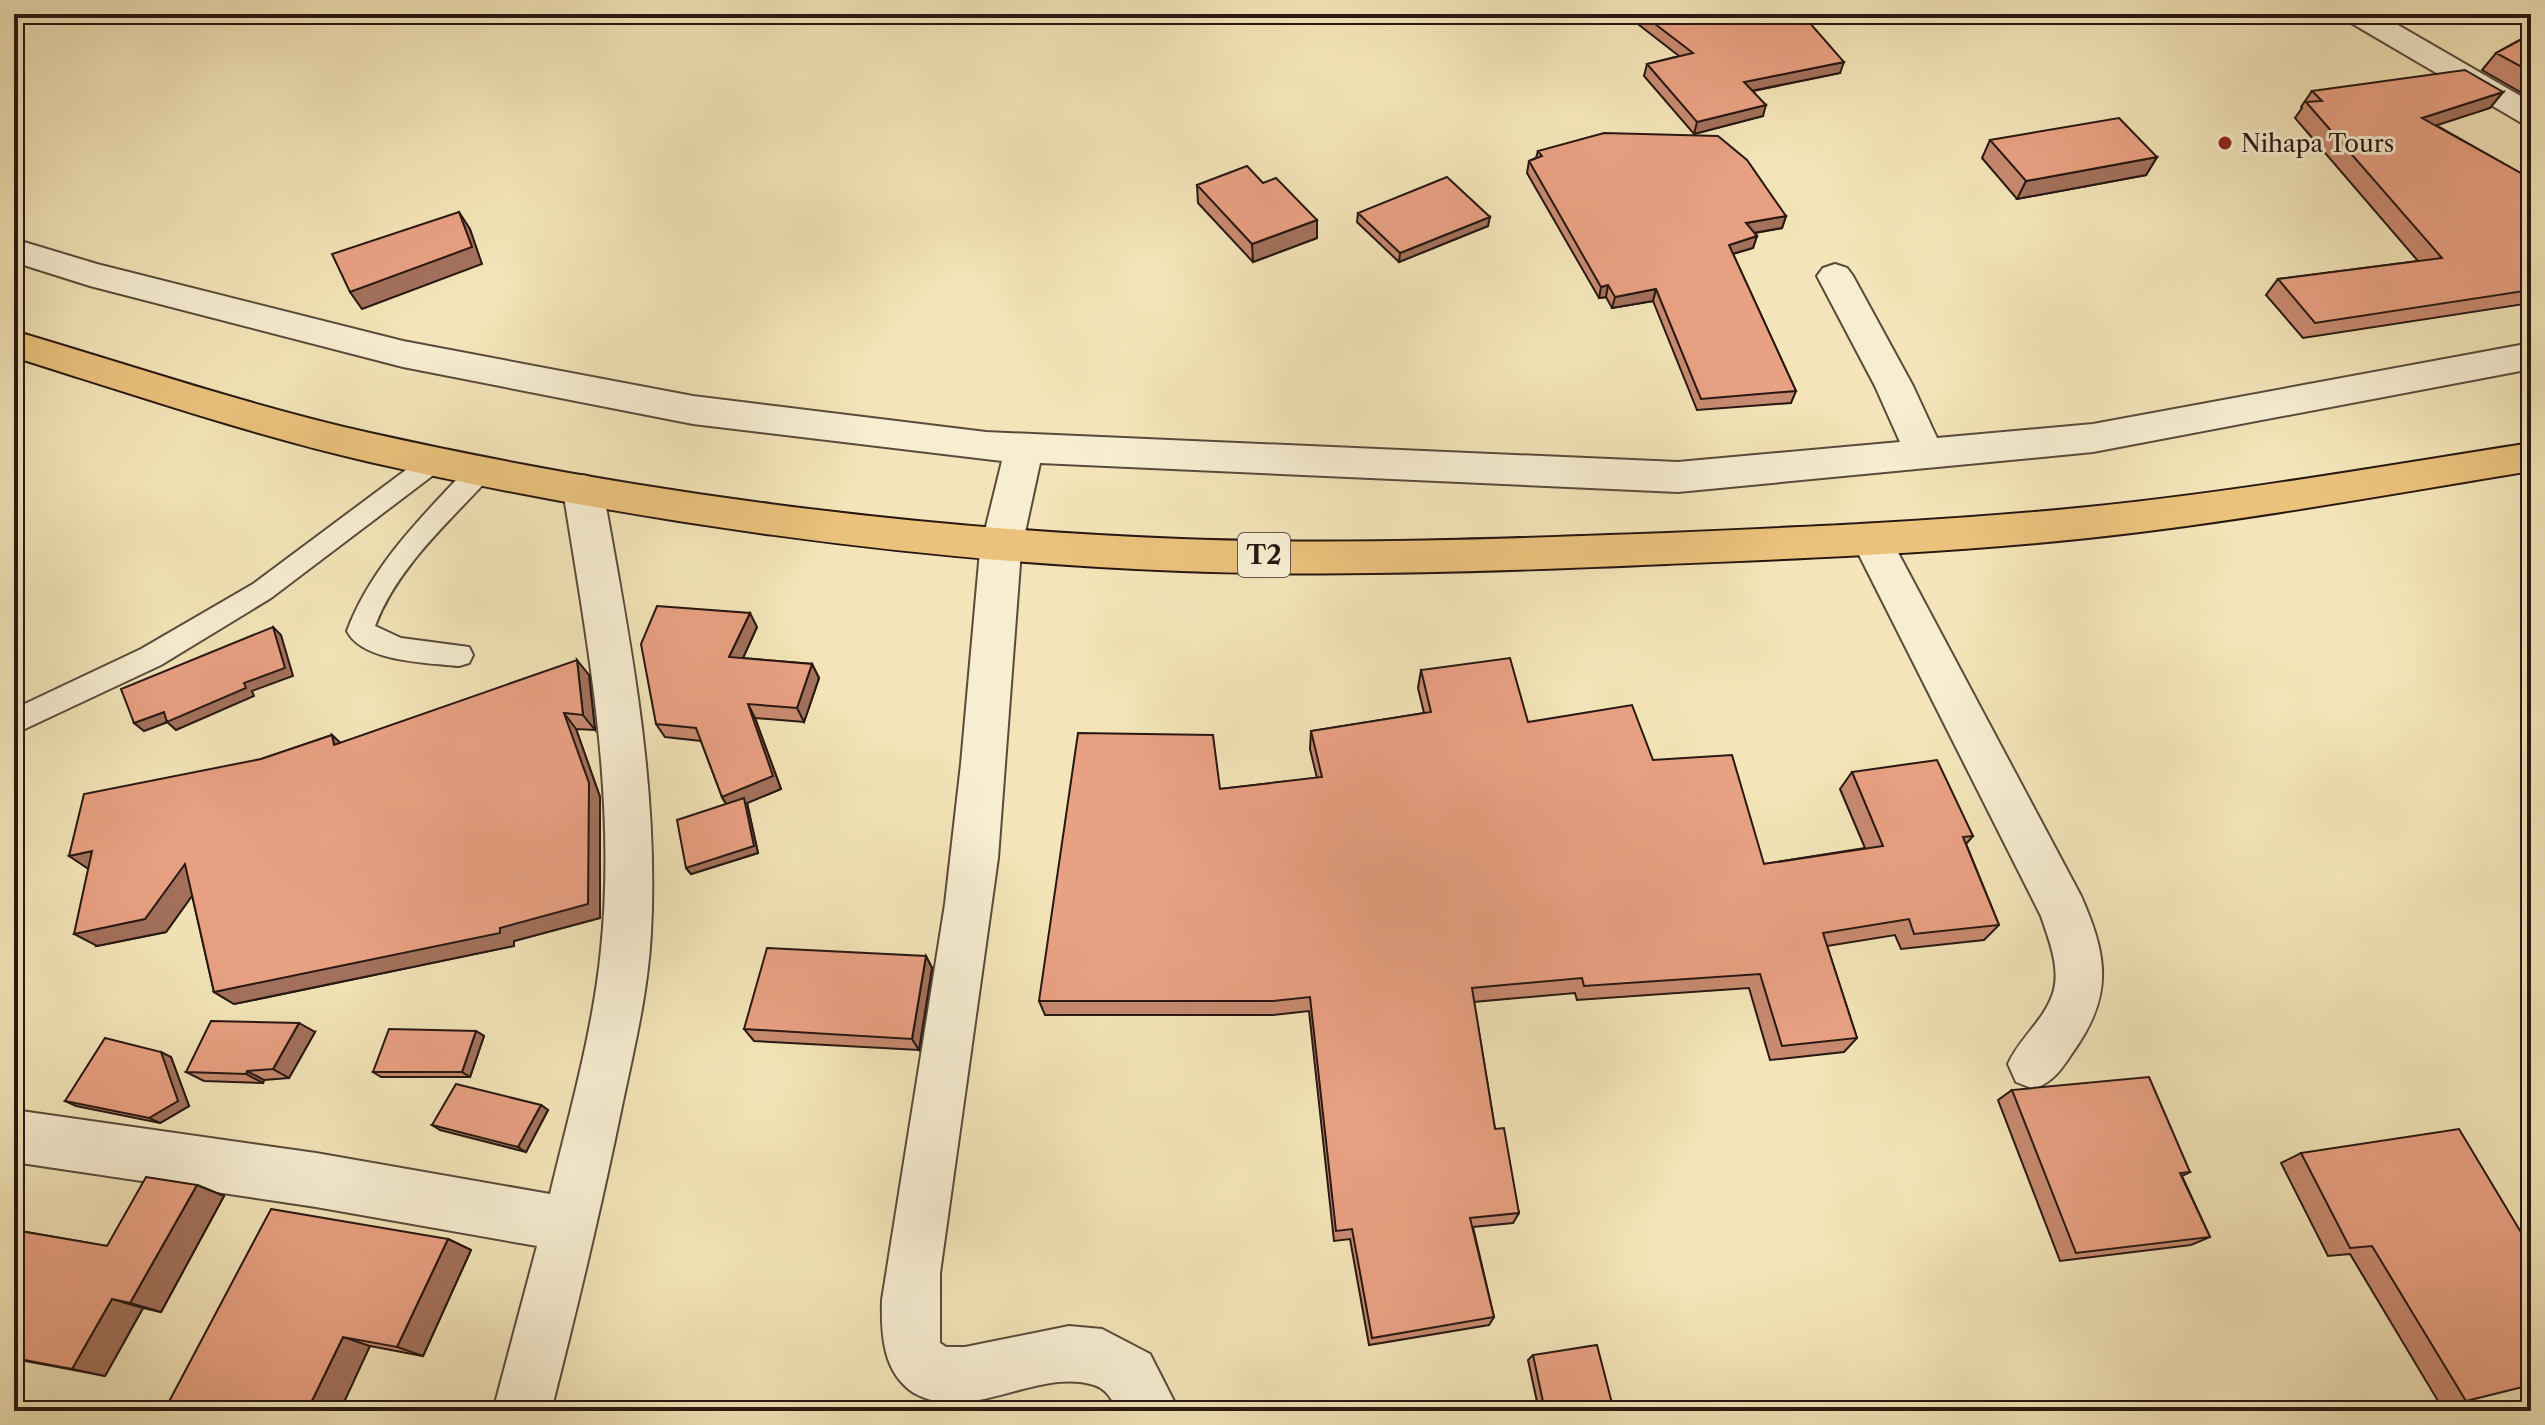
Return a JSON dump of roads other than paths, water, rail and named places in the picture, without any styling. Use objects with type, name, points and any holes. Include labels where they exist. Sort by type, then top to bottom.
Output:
[{"type":"highway","name":"T2","points":[[14,344],[267,422],[435,461],[583,490],[692,507],[1002,541],[1192,555],[1544,554],[1872,541],[2148,516],[2531,457]]},
{"type":"street","points":[[2088,14],[2114,14]]},
{"type":"street","points":[[2357,14],[2531,115]]},
{"type":"street","points":[[14,250],[90,274],[403,354],[693,410],[986,446],[1678,477],[2093,438],[2531,356]]},
{"type":"street","points":[[1835,276],[1894,386],[1925,454]]},
{"type":"street","points":[[1025,447],[1002,541],[979,813],[955,1003],[915,1269],[909,1338],[922,1368],[943,1377],[982,1373],[1048,1355],[1094,1357],[1109,1361],[1118,1365],[1136,1383],[1150,1411]]},
{"type":"street","points":[[522,1411],[571,1225],[620,995],[628,902],[629,845],[620,726],[583,490]]},
{"type":"street","points":[[1872,541],[2064,912],[2075,943],[2082,968],[2081,988],[2072,1014],[2034,1064]]},
{"type":"street","points":[[14,1136],[316,1180],[571,1225]]},
{"type":"lane","points":[[14,722],[151,657],[262,591],[435,461]]},
{"type":"lane","points":[[459,655],[397,649],[360,631],[366,608],[382,583],[481,470]]},
{"type":"place","name":"Nihapa Tours","points":[[2225,143]]}]
